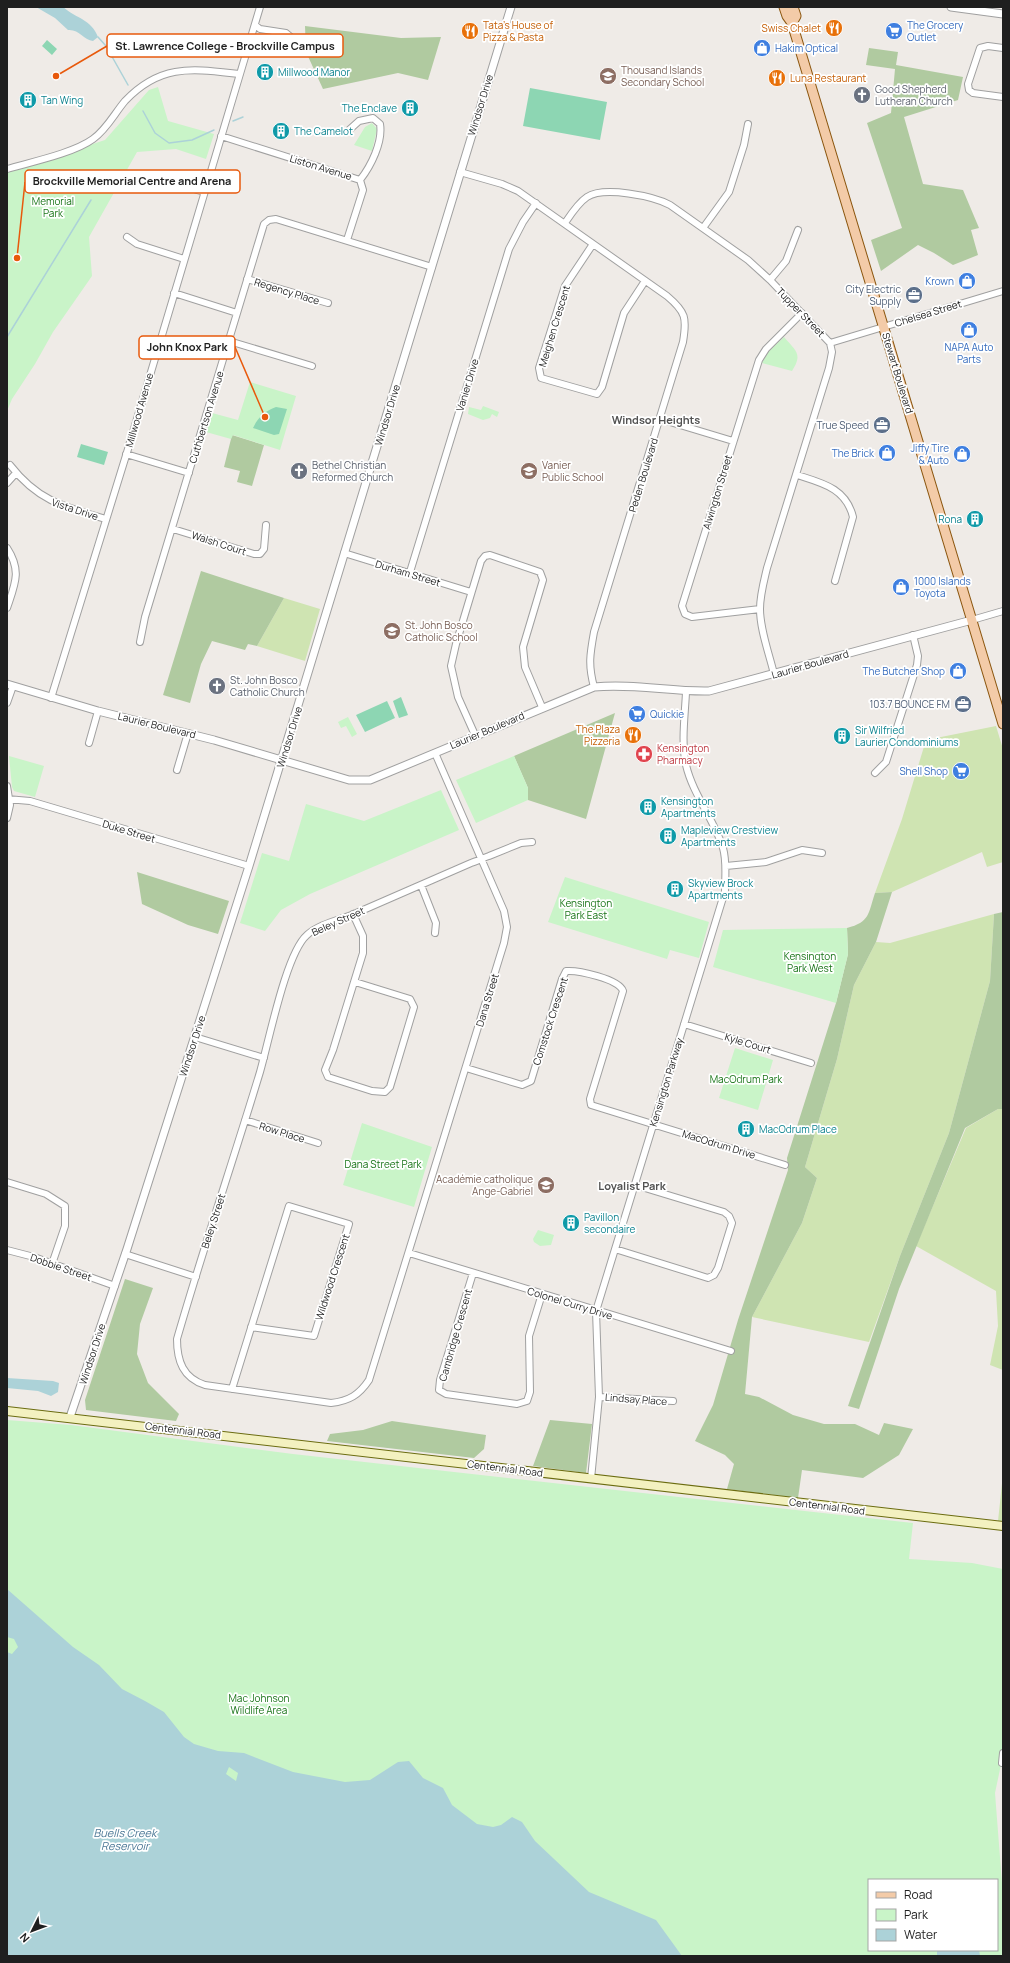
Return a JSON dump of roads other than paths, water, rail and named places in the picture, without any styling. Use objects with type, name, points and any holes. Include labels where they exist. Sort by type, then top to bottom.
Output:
[{"type":"main road","name":"Stewart Boulevard","points":[[784,7],[787,16],[792,23],[1003,724]]},
{"type":"main road","name":"Stewart Boulevard","points":[[792,23],[796,16],[793,7]]},
{"type":"main road","name":"Centennial Road","points":[[7,1411],[70,1417],[1003,1526]]},
{"type":"street","name":"Millwood Avenue","points":[[51,698],[260,7]]},
{"type":"street","name":"Windsor Drive","points":[[70,1417],[125,1254],[249,866],[510,7]]},
{"type":"street","points":[[951,7],[1003,14]]},
{"type":"street","points":[[255,25],[260,29],[286,33],[297,42]]},
{"type":"street","points":[[1003,48],[988,46],[980,48],[968,84],[969,90],[973,93],[1003,97]]},
{"type":"street","points":[[7,168],[83,145],[104,128],[124,102],[136,90],[160,75],[194,69],[240,74]]},
{"type":"street","points":[[349,130],[359,122],[373,118],[380,124],[381,131],[370,165],[360,180]]},
{"type":"street","points":[[703,228],[729,192],[744,144],[748,124]]},
{"type":"street","name":"Liston Avenue","points":[[221,136],[360,180],[363,190],[347,240]]},
{"type":"street","name":"Peden Boulevard","points":[[460,172],[502,184],[518,191],[565,223],[678,305],[686,321],[683,342],[594,632],[589,659],[589,670],[594,686]]},
{"type":"street","points":[[163,180],[204,192]]},
{"type":"street","name":"Tupper Street","points":[[565,223],[572,212],[587,197],[599,193],[614,193],[658,199],[670,205],[748,260],[770,280],[830,343],[832,352],[829,368],[767,568],[760,609],[774,674]]},
{"type":"street","name":"Vanier Drive","points":[[410,572],[509,249],[523,222],[536,203]]},
{"type":"street","name":"Cuthbertson Avenue","points":[[140,642],[145,617],[264,224],[269,220],[276,219],[432,267]]},
{"type":"street","points":[[770,280],[786,261],[798,230]]},
{"type":"street","points":[[127,237],[137,244],[184,259]]},
{"type":"street","name":"Meighen Crescent","points":[[592,244],[565,286],[539,368],[541,378],[597,394],[602,387],[624,313],[645,281]]},
{"type":"street","name":"Regency Place","points":[[247,279],[328,303]]},
{"type":"street","name":"Chelsea Street","points":[[830,343],[1003,291]]},
{"type":"street","points":[[174,293],[237,313]]},
{"type":"street","name":"Alwington Street","points":[[760,609],[692,617],[685,614],[682,606],[759,360],[766,349],[802,313]]},
{"type":"street","points":[[229,341],[312,366]]},
{"type":"street","points":[[660,419],[733,441]]},
{"type":"street","points":[[126,454],[189,473]]},
{"type":"street","name":"Vista Drive","points":[[10,465],[16,473],[42,496],[52,502],[106,519]]},
{"type":"street","points":[[7,483],[16,473]]},
{"type":"street","points":[[797,475],[833,487],[851,508],[853,517],[836,582]]},
{"type":"street","name":"Walsh Court","points":[[173,528],[254,554],[260,554],[264,549],[266,525]]},
{"type":"street","points":[[7,548],[14,559],[17,570],[16,580],[7,608]]},
{"type":"street","name":"Durham Street","points":[[344,553],[410,572],[471,592]]},
{"type":"street","points":[[475,735],[458,697],[451,666],[471,592],[481,561],[485,556],[490,555],[540,572],[543,580],[523,647],[525,667],[542,707]]},
{"type":"street","points":[[972,620],[1003,611]]},
{"type":"street","name":"Laurier Boulevard","points":[[10,685],[98,711],[188,733],[349,780],[370,780],[594,686],[617,684],[686,692],[709,690],[774,674],[972,620]]},
{"type":"street","points":[[875,773],[886,762],[917,665],[918,656],[913,635]]},
{"type":"street","points":[[7,703],[10,685]]},
{"type":"street","name":"Kensington Parkway","points":[[591,1479],[599,1397],[596,1311],[725,890],[726,866],[723,849],[715,827],[690,778],[686,764],[684,749],[686,692]]},
{"type":"street","points":[[89,743],[98,711]]},
{"type":"street","points":[[177,770],[188,733]]},
{"type":"street","name":"Dana Street","points":[[409,1252],[504,943],[507,927],[504,911],[480,860],[435,753]]},
{"type":"street","points":[[7,786],[10,805],[7,818]]},
{"type":"street","name":"Duke Street","points":[[8,798],[30,802],[249,866]]},
{"type":"street","name":"Beley Street","points":[[409,1252],[369,1380],[363,1389],[345,1401],[331,1403],[205,1385],[195,1382],[186,1374],[180,1363],[177,1351],[177,1339],[264,1058],[288,972],[298,945],[308,934],[320,928],[520,843],[532,842]]},
{"type":"street","points":[[726,866],[766,862],[802,850],[822,853]]},
{"type":"street","points":[[421,885],[436,923],[435,933]]},
{"type":"street","points":[[354,914],[363,936],[363,953],[355,982],[325,1070],[328,1077],[372,1091],[385,1092],[390,1087],[414,1007],[410,999],[355,982]]},
{"type":"street","name":"Comstock Crescent","points":[[466,1068],[522,1085],[531,1081],[562,979],[566,971],[584,973],[619,985],[623,991],[590,1099],[591,1105],[653,1124]]},
{"type":"street","name":"Kyle Court","points":[[684,1024],[811,1063]]},
{"type":"street","points":[[195,1037],[264,1058]]},
{"type":"street","name":"Row Place","points":[[245,1120],[318,1143]]},
{"type":"street","name":"MacOdrum Drive","points":[[653,1124],[786,1164]]},
{"type":"street","points":[[7,1182],[46,1194],[66,1206],[65,1226],[52,1264]]},
{"type":"street","points":[[615,1249],[708,1278],[714,1275],[718,1268],[732,1223],[729,1216],[724,1212],[635,1185]]},
{"type":"street","name":"Wildwood Crescent","points":[[232,1389],[251,1327],[289,1206],[349,1224],[314,1336],[251,1327]]},
{"type":"street","name":"Dobbie Street","points":[[7,1250],[114,1286]]},
{"type":"street","name":"Colonel Curry Drive","points":[[409,1252],[596,1311],[731,1351]]},
{"type":"street","points":[[125,1254],[196,1277]]},
{"type":"street","name":"Cambridge Crescent","points":[[473,1273],[440,1380],[439,1390],[446,1394],[517,1404],[527,1401],[530,1392],[530,1329],[542,1294]]},
{"type":"street","name":"Lindsay Place","points":[[599,1397],[673,1401]]},
{"type":"street","points":[[1002,1763],[1003,1753]]},
{"type":"water","points":[[36,7],[63,7],[92,26],[98,37],[93,41],[75,31],[68,30],[55,18]]},
{"type":"water","points":[[7,1378],[53,1381],[59,1383],[58,1392],[51,1396],[38,1391],[7,1388]]},
{"type":"water","name":"Buells Creek Reservoir","points":[[7,1589],[73,1647],[99,1665],[122,1689],[164,1712],[184,1737],[194,1744],[218,1751],[244,1753],[293,1772],[345,1782],[370,1780],[398,1762],[409,1761],[423,1778],[443,1788],[452,1805],[477,1824],[493,1827],[501,1825],[512,1817],[522,1822],[535,1841],[589,1892],[656,1920],[682,1956],[7,1956],[7,1652],[12,1654],[18,1647],[14,1639],[7,1637]],"holes":[[[229,1767],[238,1773],[236,1781],[226,1774]]]},
{"type":"water","points":[[937,1951],[979,1951],[980,1956],[937,1956]]},
{"type":"waterway","points":[[98,37],[106,46],[128,85]]},
{"type":"waterway","points":[[143,111],[155,133],[169,143],[192,140],[214,130]]},
{"type":"waterway","points":[[233,121],[243,117]]},
{"type":"waterway","points":[[7,337],[91,200]]},
{"type":"place","name":"Swiss Chalet","points":[[834,28]]},
{"type":"place","name":"Tata's House of Pizza & Pasta","points":[[470,31]]},
{"type":"place","name":"The Grocery Outlet","points":[[894,31]]},
{"type":"place","name":"Hakim Optical","points":[[762,48]]},
{"type":"place","name":"Millwood Manor","points":[[265,72]]},
{"type":"place","name":"St. Lawrence College - Brockville Campus","points":[[56,76]]},
{"type":"place","name":"Thousand Islands Secondary School","points":[[608,76]]},
{"type":"place","name":"Luna Restaurant","points":[[777,78]]},
{"type":"place","name":"Good Shepherd Lutheran Church","points":[[862,95]]},
{"type":"place","name":"Tan Wing","points":[[28,100]]},
{"type":"place","name":"The Enclave","points":[[410,108]]},
{"type":"place","name":"The Camelot","points":[[281,131]]},
{"type":"place","name":"Brockville Memorial Centre and Arena","points":[[17,258]]},
{"type":"place","name":"Krown","points":[[967,281]]},
{"type":"place","name":"City Electric Supply","points":[[914,295]]},
{"type":"place","name":"NAPA Auto Parts","points":[[969,330]]},
{"type":"place","name":"John Knox Park","points":[[265,417]]},
{"type":"place","name":"True Speed","points":[[882,425]]},
{"type":"place","name":"The Brick","points":[[887,453]]},
{"type":"place","name":"Jiffy Tire & Auto","points":[[962,454]]},
{"type":"place","name":"Bethel Christian Reformed Church","points":[[299,471]]},
{"type":"place","name":"Vanier Public School","points":[[529,471]]},
{"type":"place","name":"Rona","points":[[975,519]]},
{"type":"place","name":"1000 Islands Toyota","points":[[901,587]]},
{"type":"place","name":"St. John Bosco Catholic School","points":[[392,631]]},
{"type":"place","name":"The Butcher Shop","points":[[958,671]]},
{"type":"place","name":"St. John Bosco Catholic Church","points":[[217,686]]},
{"type":"place","name":"103.7 BOUNCE FM","points":[[963,704]]},
{"type":"place","name":"Quickie","points":[[637,714]]},
{"type":"place","name":"The Plaza Pizzeria","points":[[633,735]]},
{"type":"place","name":"Sir Wilfried Laurier Condominiums","points":[[842,736]]},
{"type":"place","name":"Kensington Pharmacy","points":[[644,754]]},
{"type":"place","name":"Shell Shop","points":[[961,771]]},
{"type":"place","name":"Kensington Apartments","points":[[648,807]]},
{"type":"place","name":"Mapleview Crestview Apartments","points":[[668,836]]},
{"type":"place","name":"Skyview Brock Apartments","points":[[675,889]]},
{"type":"place","name":"MacOdrum Place","points":[[746,1129]]},
{"type":"place","name":"Académie catholique Ange-Gabriel","points":[[546,1185]]},
{"type":"place","name":"Pavillon secondaire","points":[[571,1223]]},
{"type":"district","name":"Windsor Heights","points":[[656,420]]},
{"type":"district","name":"Loyalist Park","points":[[632,1186]]},
{"type":"park label","name":"Memorial Park","points":[[53,206]]},
{"type":"park label","name":"Kensington Park East","points":[[586,908]]},
{"type":"park label","name":"Kensington Park West","points":[[810,962]]},
{"type":"park label","name":"MacOdrum Park","points":[[746,1079]]},
{"type":"park label","name":"Dana Street Park","points":[[383,1164]]},
{"type":"park label","name":"Mac Johnson Wildlife Area","points":[[259,1704]]}]
